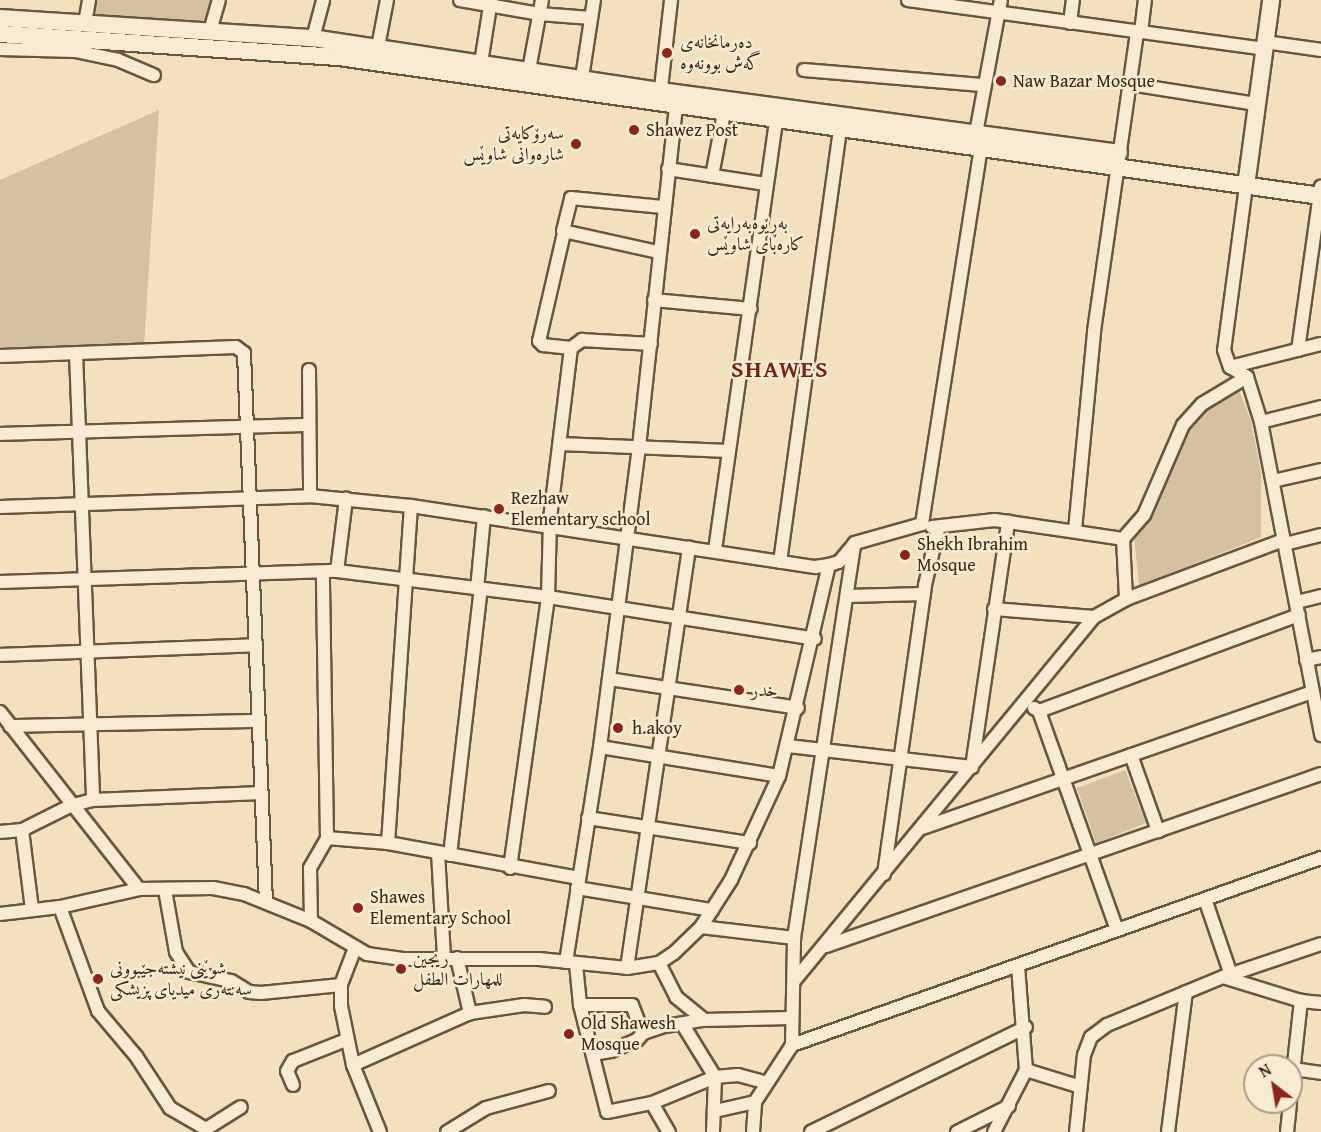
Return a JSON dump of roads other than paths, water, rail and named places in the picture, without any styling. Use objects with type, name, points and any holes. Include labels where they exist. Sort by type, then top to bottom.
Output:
[{"type":"street","points":[[85,23],[89,0]]},
{"type":"street","points":[[210,31],[219,0]]},
{"type":"street","points":[[313,38],[323,0]]},
{"type":"street","points":[[378,47],[387,0]]},
{"type":"street","points":[[460,0],[490,3],[539,14],[591,18]]},
{"type":"street","points":[[529,70],[542,0]]},
{"type":"street","points":[[582,78],[594,0]]},
{"type":"street","points":[[670,0],[668,169],[658,252],[651,344],[600,747],[578,883],[571,963],[607,1112],[652,1103],[715,1077],[738,1076],[764,1082]]},
{"type":"street","points":[[908,0],[1070,23],[1321,50]]},
{"type":"street","points":[[922,524],[979,141],[984,85],[1001,0]]},
{"type":"street","points":[[1070,23],[1073,0]]},
{"type":"street","points":[[1075,530],[1094,332],[1108,253],[1118,160],[1145,0]]},
{"type":"street","points":[[1271,0],[1224,350],[1230,367],[1247,377],[1261,422],[1320,726]]},
{"type":"street","points":[[481,63],[490,3]]},
{"type":"street","points":[[0,18],[210,31],[248,41],[350,59],[668,99],[1118,160],[1245,186],[1321,193],[1298,350]]},
{"type":"street","points":[[0,34],[248,41],[313,38],[582,78],[724,113],[840,129],[979,141]]},
{"type":"street","points":[[0,49],[75,51],[118,60],[154,75]]},
{"type":"street","points":[[804,70],[984,85]]},
{"type":"street","points":[[1130,84],[1256,104]]},
{"type":"street","points":[[712,176],[724,113]]},
{"type":"street","points":[[715,550],[776,120]]},
{"type":"street","points":[[780,562],[840,129]]},
{"type":"street","points":[[668,169],[766,184]]},
{"type":"street","points":[[651,344],[582,340],[571,348],[543,345],[539,341],[571,198],[663,207]]},
{"type":"street","points":[[564,233],[658,252]]},
{"type":"street","points":[[654,300],[751,309]]},
{"type":"street","points":[[1230,367],[1321,344]]},
{"type":"street","points":[[0,356],[236,347],[244,353],[266,902]]},
{"type":"street","points":[[510,868],[548,597],[553,527],[550,519],[571,348]]},
{"type":"street","points":[[76,353],[87,725],[93,800]]},
{"type":"street","points":[[309,370],[310,496]]},
{"type":"street","points":[[1126,599],[1123,539],[1144,516],[1184,425],[1202,404],[1247,377]]},
{"type":"street","points":[[1261,422],[1321,407]]},
{"type":"street","points":[[0,434],[308,425]]},
{"type":"street","points":[[560,444],[729,451]]},
{"type":"street","points":[[1273,481],[1321,470]]},
{"type":"street","points":[[0,507],[310,496],[484,516],[815,567],[839,562],[855,543],[922,524],[938,529],[995,520],[1075,530],[1123,539]]},
{"type":"street","points":[[337,572],[346,499]]},
{"type":"street","points":[[388,843],[411,506]]},
{"type":"street","points":[[444,958],[444,854],[479,589],[484,516]]},
{"type":"street","points":[[972,767],[1008,522]]},
{"type":"street","points":[[884,874],[924,594],[938,529]]},
{"type":"street","points":[[794,981],[826,946],[1094,617],[1126,599],[1285,542],[1321,535]]},
{"type":"street","points":[[792,1045],[794,938],[826,752],[855,543]]},
{"type":"street","points":[[627,969],[635,895],[647,827],[676,618],[689,548]]},
{"type":"street","points":[[0,914],[60,907],[139,890],[213,888],[266,902],[311,921],[355,948],[401,959],[457,958],[571,963],[627,969],[659,963],[701,927],[750,843],[779,776],[815,639],[830,565]]},
{"type":"street","points":[[311,921],[310,868],[327,838],[323,572]]},
{"type":"street","points":[[0,582],[337,572],[405,578],[548,597],[815,639]]},
{"type":"street","points":[[847,596],[924,594]]},
{"type":"street","points":[[1297,602],[1321,596]]},
{"type":"street","points":[[994,609],[1094,617]]},
{"type":"street","points":[[1039,711],[1299,615]]},
{"type":"street","points":[[0,655],[256,645]]},
{"type":"street","points":[[1306,660],[1321,657]]},
{"type":"street","points":[[609,679],[667,686],[798,708]]},
{"type":"street","points":[[921,829],[1312,692]]},
{"type":"street","points":[[1025,702],[1039,711],[1117,930]]},
{"type":"street","points":[[0,712],[70,806],[139,890]]},
{"type":"street","points":[[10,726],[258,721]]},
{"type":"street","points":[[788,746],[972,767]]},
{"type":"street","points":[[600,747],[779,776]]},
{"type":"street","points":[[1131,755],[1158,831]]},
{"type":"street","points":[[826,946],[1321,774]]},
{"type":"street","points":[[0,832],[22,830],[70,806],[93,800],[261,793]]},
{"type":"street","points":[[588,818],[750,843]]},
{"type":"street","points":[[22,830],[32,909]]},
{"type":"street","points":[[327,838],[388,843],[712,909]]},
{"type":"street","points":[[753,1132],[755,1102],[764,1082],[792,1045],[1321,858]]},
{"type":"street","points":[[165,890],[176,952],[189,972],[231,981],[249,992],[261,993],[341,985]]},
{"type":"street","points":[[1205,899],[1227,976]]},
{"type":"street","points":[[60,907],[98,1011],[136,1056],[170,1108],[206,1129],[241,1107]]},
{"type":"street","points":[[701,927],[794,938]]},
{"type":"street","points":[[1076,1132],[1078,1086],[1091,1037],[1107,1024],[1227,976],[1321,944]]},
{"type":"street","points":[[355,948],[341,985],[346,1040],[353,1065],[380,1132]]},
{"type":"street","points":[[457,958],[470,1013]]},
{"type":"street","points":[[659,963],[676,997],[704,1020]]},
{"type":"street","points":[[994,1132],[1010,1105],[1026,1070],[1026,1028],[1018,966]]},
{"type":"street","points":[[1227,976],[1301,1001],[1321,1003]]},
{"type":"street","points":[[1168,1132],[1186,992]]},
{"type":"street","points":[[1295,1054],[1301,1001]]},
{"type":"street","points":[[353,1065],[470,1013],[524,1005],[545,1007]]},
{"type":"street","points":[[580,1005],[632,1005],[643,1033]]},
{"type":"street","points":[[593,1054],[637,1040],[643,1033],[704,1020],[791,1018]]},
{"type":"street","points":[[682,1025],[715,1077],[713,1132]]},
{"type":"street","points":[[811,1132],[1026,1028]]},
{"type":"street","points":[[293,1084],[287,1071],[293,1061],[346,1040]]},
{"type":"street","points":[[1026,1070],[1078,1086]]},
{"type":"street","points":[[1303,1071],[1321,1073]]},
{"type":"street","points":[[447,1132],[486,1108],[549,1091]]},
{"type":"street","points":[[714,1111],[755,1102]]},
{"type":"street","points":[[652,1103],[669,1132]]},
{"type":"street","points":[[957,1132],[1010,1105]]},
{"type":"street","points":[[1287,1132],[1289,1114]]},
{"type":"place","name":"دەرمانخانەی گەش بوونەوە","points":[[667,53]]},
{"type":"place","name":"Naw Bazar Mosque","points":[[1001,81]]},
{"type":"place","name":"Shawez Post","points":[[634,130]]},
{"type":"place","name":"سەرۆکایەتی شارەوانی شاوێس","points":[[576,144]]},
{"type":"place","name":"بەڕێوەبەرایەتی کارەبای شاوێس","points":[[695,234]]},
{"type":"place","name":"Rezhaw Elementary school","points":[[499,509]]},
{"type":"place","name":"Shekh Ibrahim Mosque","points":[[905,555]]},
{"type":"place","name":"خدر","points":[[739,690]]},
{"type":"place","name":"h.akoy","points":[[618,728]]},
{"type":"place","name":"Shawes Elementary School","points":[[358,908]]},
{"type":"place","name":"ريجين للمهارات الطفل","points":[[401,969]]},
{"type":"place","name":"شوێنی نیشتەجێبوونی سەنتەری میدیای پزیشکی","points":[[98,979]]},
{"type":"place","name":"Old Shawesh Mosque","points":[[569,1034]]},
{"type":"district","name":"SHAWES","points":[[780,369]]}]
